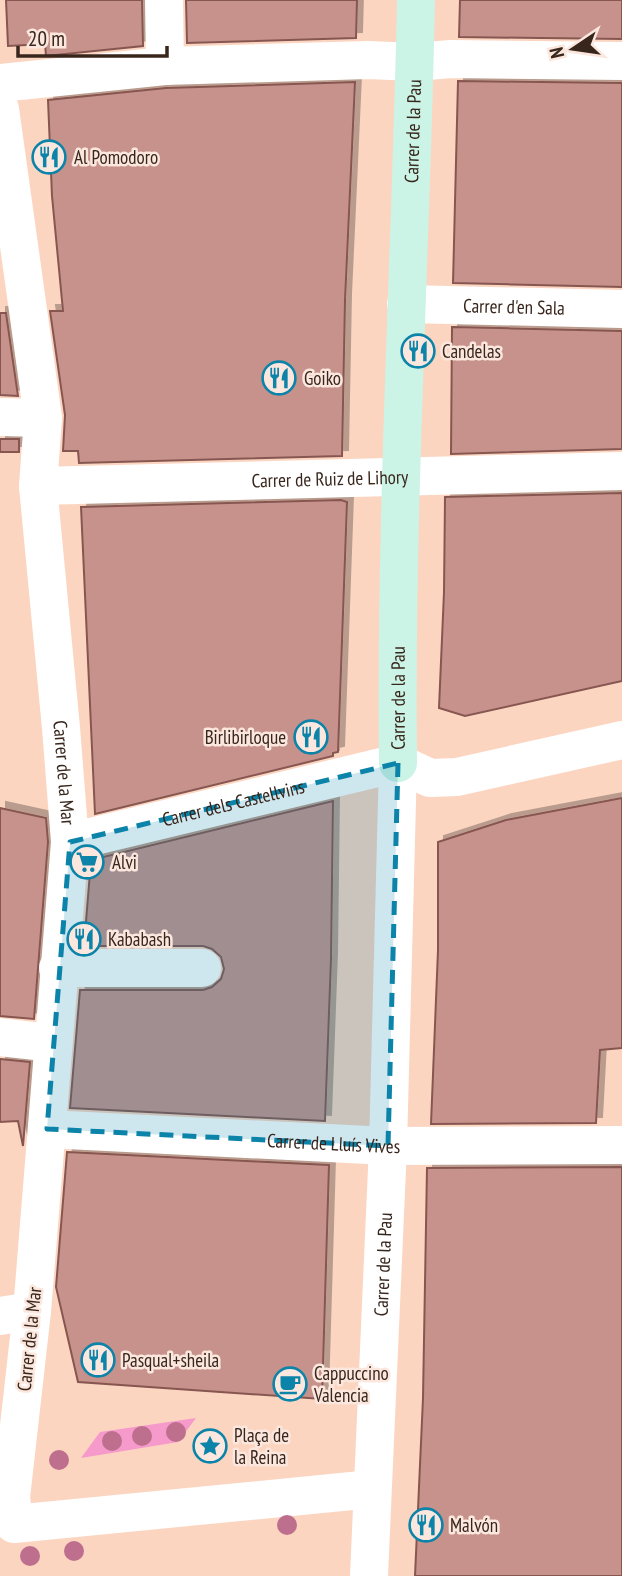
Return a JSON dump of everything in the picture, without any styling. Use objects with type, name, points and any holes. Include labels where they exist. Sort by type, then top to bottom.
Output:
[{"type":"street","points":[[164,0],[165,66]]},
{"type":"street","name":"Carrer de la Pau","points":[[372,1489],[388,1146],[406,304],[416,0]]},
{"type":"street","points":[[0,83],[165,66],[368,60],[415,62],[451,59],[622,61]]},
{"type":"street","name":"Carrer de la Mar","points":[[0,108],[43,418],[38,486],[70,842],[47,1129],[16,1313],[11,1497],[14,1524],[372,1489]]},
{"type":"street","name":"Carrer d'en Sala","points":[[406,304],[622,309]]},
{"type":"street","points":[[0,417],[43,418]]},
{"type":"street","name":"Carrer de Ruiz de Lihory","points":[[38,486],[622,471]]},
{"type":"street","points":[[398,763],[430,778],[457,777],[622,740]]},
{"type":"street","name":"Carrer dels Castellvins","points":[[70,842],[398,763]]},
{"type":"street","points":[[58,968],[202,968]]},
{"type":"street","points":[[0,1037],[52,1043]]},
{"type":"street","name":"Carrer de Lluís Vives","points":[[47,1129],[388,1146],[622,1146]]},
{"type":"street","points":[[369,1576],[372,1489]]},
{"type":"highlighted area","points":[[398,763],[388,1146],[47,1129],[70,842]]},
{"type":"shaded area","points":[[196,1418],[178,1442],[81,1458],[100,1432]]},
{"type":"building","points":[[6,0],[142,0],[143,46],[46,56],[45,44],[8,46]]},
{"type":"building","points":[[186,0],[357,0],[356,38],[187,43]]},
{"type":"building","points":[[460,0],[622,0],[622,39],[459,37]]},
{"type":"building","points":[[458,81],[622,83],[622,287],[453,283]]},
{"type":"building","points":[[355,82],[345,300],[342,456],[79,463],[78,451],[63,451],[65,415],[50,311],[63,311],[52,196],[48,100],[166,88]]},
{"type":"building","points":[[0,313],[6,313],[18,396],[0,395]]},
{"type":"building","points":[[452,327],[622,331],[622,449],[451,454]]},
{"type":"building","points":[[0,439],[19,439],[19,452],[0,452]]},
{"type":"building","points":[[622,493],[622,681],[465,716],[439,708],[445,497]]},
{"type":"building","points":[[341,500],[347,502],[338,752],[333,753],[333,756],[95,814],[81,507]]},
{"type":"building","points":[[622,798],[622,1048],[600,1050],[596,1123],[431,1124],[438,950],[438,842],[506,820]]},
{"type":"building","points":[[333,801],[325,1121],[70,1108],[80,990],[203,990],[212,987],[221,979],[224,969],[221,957],[212,949],[203,946],[84,946],[91,860]]},
{"type":"building","points":[[0,808],[46,818],[48,842],[34,1019],[0,1016]]},
{"type":"building","points":[[0,1059],[30,1062],[23,1146],[18,1121],[0,1122]]},
{"type":"building","points":[[67,1152],[329,1165],[322,1399],[78,1382],[56,1287]]},
{"type":"building","points":[[622,1167],[622,1576],[415,1576],[423,1398],[427,1168]]},
{"type":"place","name":"Al Pomodoro","points":[[49,157]]},
{"type":"place","name":"Candelas","points":[[418,351]]},
{"type":"place","name":"Goiko","points":[[279,378]]},
{"type":"place","name":"Birlibirloque","points":[[311,737]]},
{"type":"place","name":"Alvi","points":[[87,862]]},
{"type":"place","name":"Kababash","points":[[84,939]]},
{"type":"place","name":"Pasqual+sheila","points":[[98,1360]]},
{"type":"place","name":"Cappuccino Valencia","points":[[290,1384]]},
{"type":"place","name":"Plaça de la Reina","points":[[210,1446]]},
{"type":"place","name":"Malvón","points":[[426,1525]]}]
